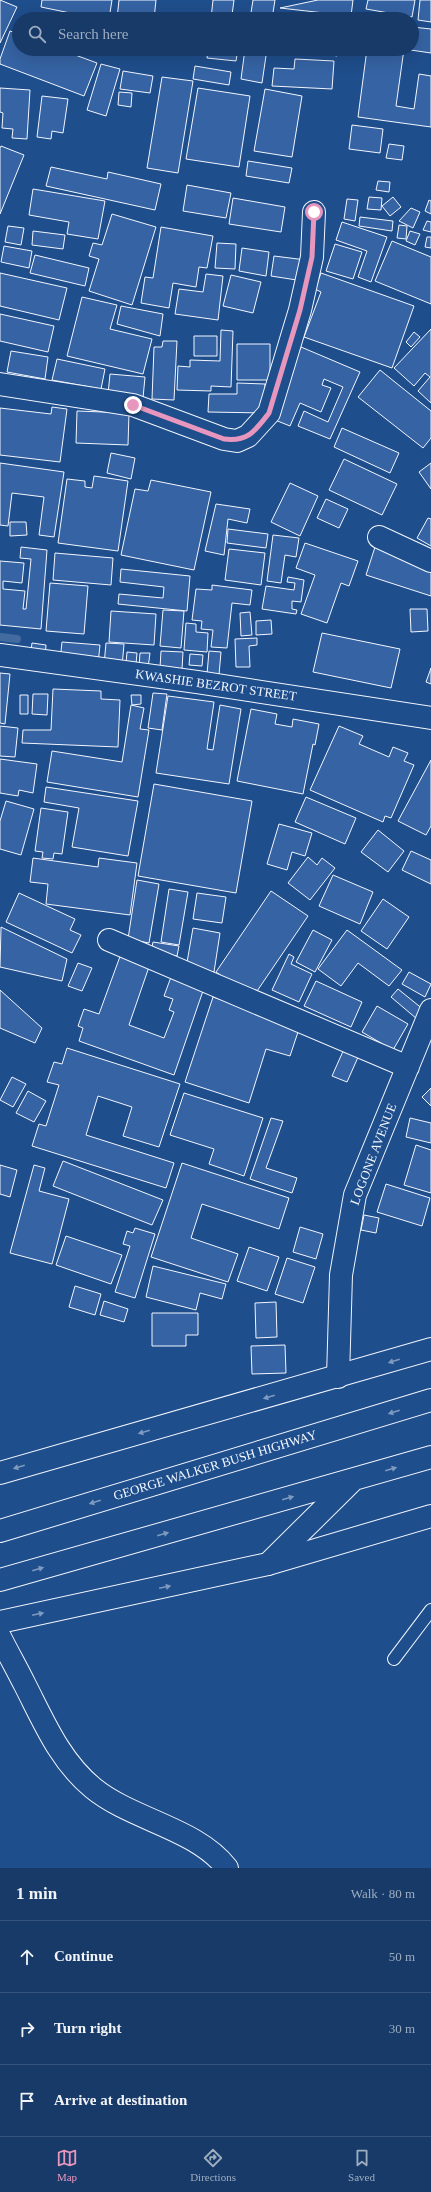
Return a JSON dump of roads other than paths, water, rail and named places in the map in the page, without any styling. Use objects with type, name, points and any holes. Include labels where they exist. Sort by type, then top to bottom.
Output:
[{"type":"main road","points":[[0,384],[133,405],[224,439],[237,441],[248,436],[269,413],[300,310],[312,257],[314,212]]},
{"type":"main road","points":[[379,537],[431,561]]},
{"type":"main road","name":"KWASHIE BEZROT STREET","points":[[0,655],[197,682],[431,718]]},
{"type":"main road","points":[[109,940],[408,1067]]},
{"type":"main road","name":"LOGONE AVENUE","points":[[338,1377],[341,1275],[356,1195],[431,1010]]},
{"type":"main road","points":[[0,1473],[431,1349]]},
{"type":"main road","name":"GEORGE WALKER BUSH HIGHWAY","points":[[0,1531],[431,1400]]},
{"type":"main road","points":[[0,1580],[431,1457]]},
{"type":"main road","points":[[268,1564],[354,1480]]},
{"type":"main road","points":[[0,1622],[268,1564],[430,1517]]},
{"type":"main road","points":[[0,1637],[52,1739],[72,1768],[93,1788],[109,1798],[188,1838],[218,1856],[227,1868]]},
{"type":"lane","points":[[394,1659],[431,1610]]},
{"type":"waterway","points":[[0,637],[17,639]]}]
